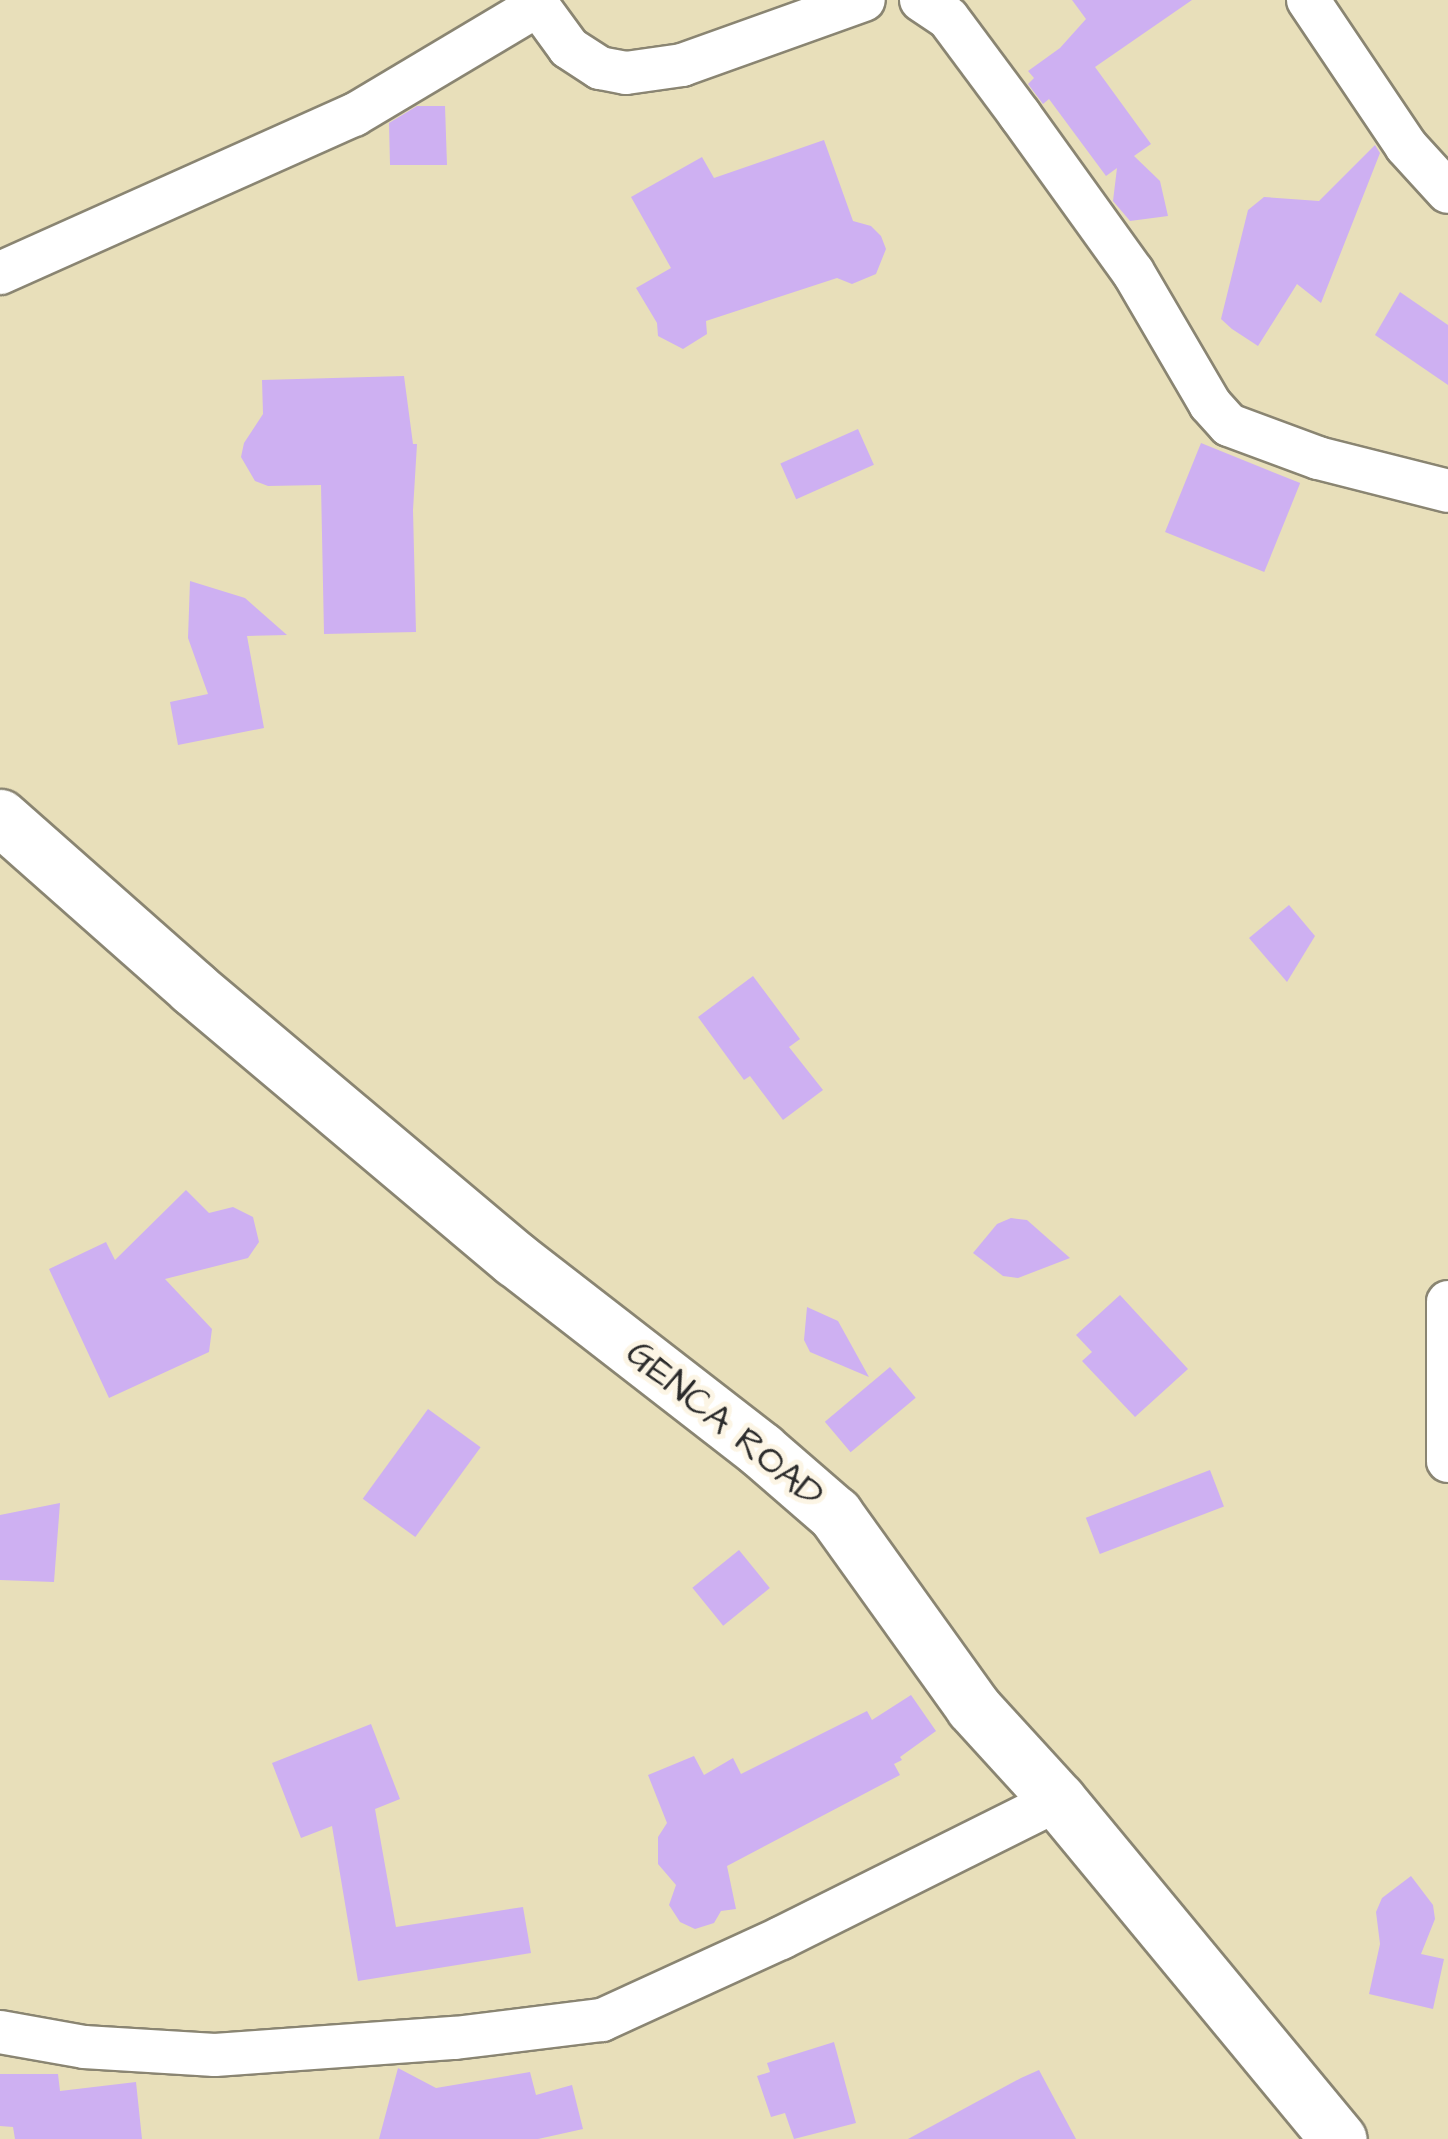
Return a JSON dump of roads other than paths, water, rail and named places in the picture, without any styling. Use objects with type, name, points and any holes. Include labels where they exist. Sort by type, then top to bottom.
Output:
[{"type":"street","points":[[0,273],[354,115],[534,3],[569,48],[600,68],[626,73],[682,66],[864,0]]},
{"type":"street","points":[[921,0],[948,18],[1020,114],[1133,272],[1210,404],[1229,425],[1318,458],[1448,490]]},
{"type":"street","points":[[1308,0],[1406,146],[1448,192]]},
{"type":"street","name":"GENCA ROAD","points":[[0,818],[193,988],[515,1259],[761,1450],[835,1514],[973,1707],[1058,1800],[1338,2139]]},
{"type":"street","points":[[1448,1302],[1448,1461]]},
{"type":"street","points":[[0,2032],[84,2047],[215,2055],[455,2038],[602,2020],[781,1938],[1058,1800]]}]
